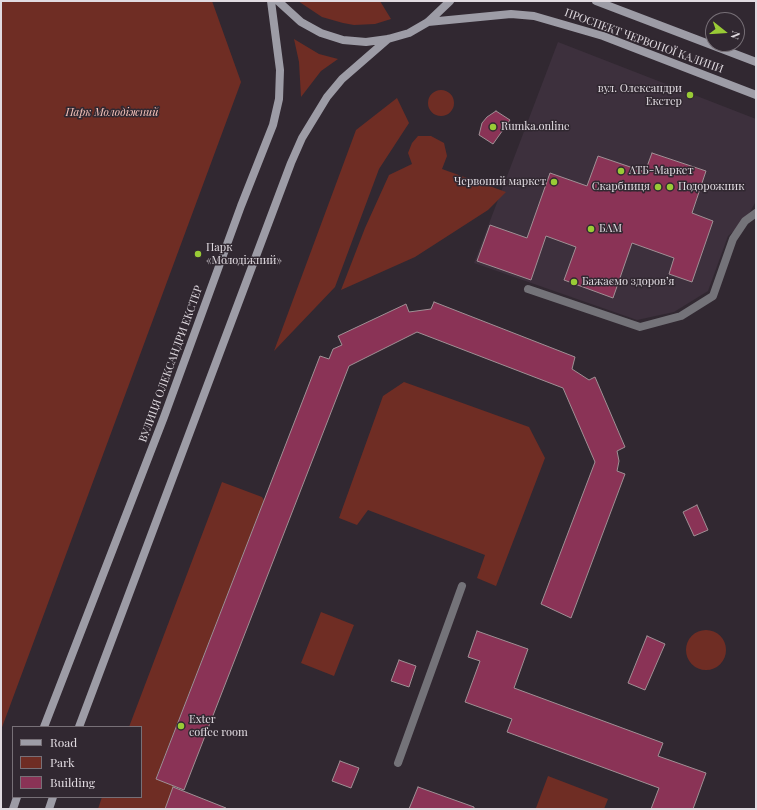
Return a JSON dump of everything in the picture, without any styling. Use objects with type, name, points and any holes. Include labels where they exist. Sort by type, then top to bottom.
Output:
[{"type":"street","name":"ВУЛИЦЯ ОЛЕКСАНДРИ ЕКСТЕР","points":[[44,726],[164,417],[241,206],[273,125],[279,99],[280,70],[271,1]]},
{"type":"street","points":[[278,1],[301,22],[321,33],[343,40],[358,41],[388,39],[409,33],[428,22],[450,1]]},
{"type":"street","name":"ПРОСПЕКТ ЧЕРВОНОЇ КАЛИНИ","points":[[596,1],[756,62]]},
{"type":"street","name":"ПРОСПЕКТ ЧЕРВОНОЇ КАЛИНИ","points":[[428,22],[511,14],[534,16],[603,36],[756,95]]},
{"type":"street","points":[[79,726],[290,162],[302,138],[327,98],[342,79],[388,39]]},
{"type":"street","points":[[13,809],[17,798]]},
{"type":"street","points":[[48,809],[53,798]]},
{"type":"lane","points":[[528,289],[640,327],[680,316],[713,296],[733,239],[745,221],[756,213]]},
{"type":"lane","points":[[398,763],[462,586]]},
{"type":"shaded area","points":[[558,42],[756,119],[756,201],[745,221],[728,236],[708,291],[674,312],[637,320],[474,263]]},
{"type":"green space","name":"Парк Молодіжний","points":[[1,1],[212,1],[241,82],[1,730]]},
{"type":"green space","points":[[298,1],[380,1],[391,19],[375,24],[354,25],[343,23],[322,17]]},
{"type":"green space","points":[[294,39],[319,54],[338,59],[321,71],[301,97],[299,62]]},
{"type":"green space","points":[[441,90],[450,94],[454,103],[450,112],[441,116],[432,112],[428,103],[432,94]]},
{"type":"green space","points":[[397,98],[409,123],[379,169],[335,287],[274,351],[356,130]]},
{"type":"green space","points":[[418,136],[431,136],[444,143],[447,156],[442,169],[506,192],[488,210],[415,257],[341,290],[365,228],[389,175],[412,164],[408,153],[412,143]]},
{"type":"green space","points":[[404,382],[529,427],[545,458],[496,586],[477,578],[485,555],[368,510],[357,525],[339,518],[383,396]]},
{"type":"green space","points":[[222,482],[262,497],[264,500],[156,778],[174,786],[165,809],[98,809],[102,798],[142,798],[142,726],[129,726]]},
{"type":"green space","points":[[321,612],[354,625],[334,676],[301,663]]},
{"type":"green space","points":[[710,630],[717,633],[723,639],[726,650],[725,658],[717,667],[710,670],[702,670],[695,667],[687,658],[686,646],[689,639],[698,631]]},
{"type":"green space","points":[[548,776],[608,799],[604,809],[536,808]]},
{"type":"building","name":"Rumka.online","points":[[496,111],[510,120],[493,144],[479,135],[482,123],[487,117]]},
{"type":"building","points":[[652,153],[706,171],[692,213],[713,221],[692,282],[669,274],[674,258],[632,243],[613,298],[564,280],[576,247],[546,236],[531,280],[477,261],[490,225],[527,238],[550,173],[587,186],[598,156],[645,172]]},
{"type":"building","points":[[434,302],[575,357],[572,369],[589,380],[595,377],[625,447],[617,451],[619,461],[617,471],[625,474],[571,618],[541,604],[595,462],[563,388],[417,332],[349,366],[184,790],[156,779],[320,356],[329,359],[333,349],[342,345],[338,336],[406,304],[409,312],[431,309]]},
{"type":"building","points":[[697,505],[708,530],[694,536],[683,512]]},
{"type":"building","points":[[477,631],[528,649],[514,688],[663,743],[658,756],[706,773],[693,809],[651,809],[659,788],[507,732],[512,719],[465,702],[480,661],[468,657]]},
{"type":"building","points":[[647,636],[665,644],[645,690],[628,683]]},
{"type":"building","points":[[399,660],[416,666],[409,687],[391,681]]},
{"type":"building","points":[[340,761],[359,768],[351,788],[332,781]]},
{"type":"building","points":[[173,787],[226,808],[226,809],[165,809]]},
{"type":"building","points":[[418,787],[474,807],[474,809],[409,809]]},
{"type":"place","name":"вул. Олександри Екстер","points":[[690,95]]},
{"type":"place","name":"Rumka.online","points":[[493,127]]},
{"type":"place","name":"АТБ-Маркет","points":[[621,171]]},
{"type":"place","name":"Червоний маркет","points":[[554,182]]},
{"type":"place","name":"Скарбниця","points":[[658,187]]},
{"type":"place","name":"Подорожник","points":[[670,187]]},
{"type":"place","name":"БАМ","points":[[591,229]]},
{"type":"place","name":"Парк «Молодіжний»","points":[[198,254]]},
{"type":"place","name":"Бажаємо здоровʼя","points":[[574,282]]},
{"type":"place","name":"Exter coffee room","points":[[181,726]]}]
